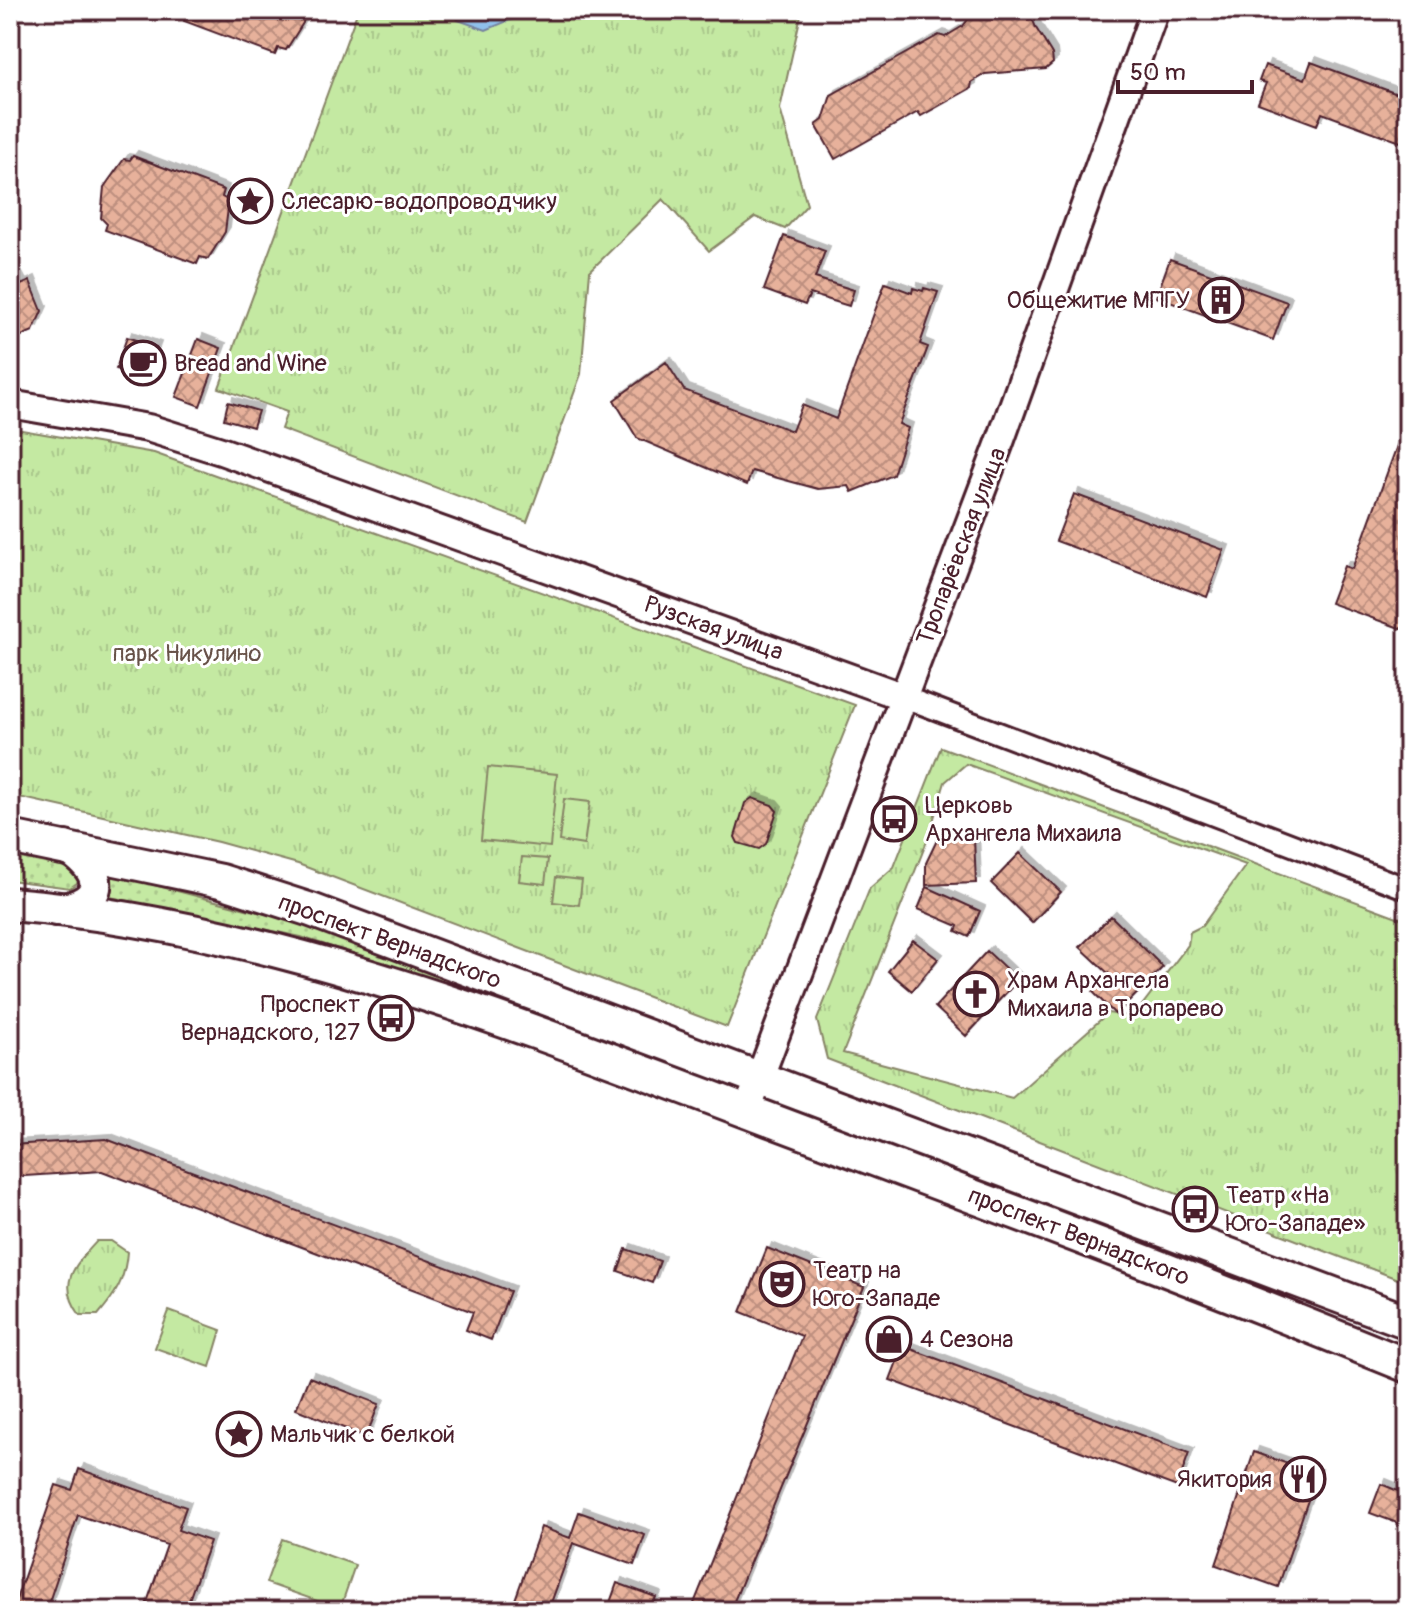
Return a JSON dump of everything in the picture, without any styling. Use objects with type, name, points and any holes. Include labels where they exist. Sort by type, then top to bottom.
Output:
[{"type":"main road","name":"проспект Вернадского","points":[[10,837],[221,881],[311,910],[1408,1322]]},
{"type":"main road","points":[[56,910],[87,902],[94,893],[96,881],[83,857],[65,847]]},
{"type":"main road","name":"проспект Вернадского","points":[[10,904],[160,925],[344,967],[747,1111],[1210,1285],[1408,1366]]},
{"type":"street","name":"Тропарёвская улица","points":[[760,1080],[904,697],[1155,10]]},
{"type":"street","name":"Рузская улица","points":[[10,404],[148,428],[221,451],[904,697],[1408,889]]},
{"type":"street","points":[[747,1111],[760,1080]]},
{"type":"green space","points":[[358,10],[802,10],[780,109],[807,205],[785,229],[755,217],[709,251],[663,199],[590,271],[581,374],[527,522],[281,429],[287,412],[219,388]]},
{"type":"green space","name":"парк Никулино","points":[[10,428],[154,453],[855,705],[727,1027],[298,864],[218,842],[10,795]]},
{"type":"green space","points":[[941,747],[1408,921],[1408,1283],[827,1059],[817,1020],[870,888],[894,867]],"holes":[[[966,764],[1246,865],[1202,926],[1190,932],[1188,945],[1133,1017],[1108,1013],[1012,1098],[843,1053],[927,841],[945,782]]]},
{"type":"green space","points":[[488,767],[557,774],[550,847],[481,840]]},
{"type":"green space","points":[[564,799],[590,802],[584,845],[559,841]]},
{"type":"green space","points":[[10,856],[76,869],[81,880],[70,888],[10,880]]},
{"type":"green space","points":[[522,857],[548,859],[545,884],[519,881]]},
{"type":"green space","points":[[112,874],[304,924],[473,987],[458,988],[301,937],[105,896]]},
{"type":"green space","points":[[556,877],[582,880],[579,905],[553,902]]},
{"type":"green space","points":[[97,1241],[111,1241],[127,1252],[124,1271],[115,1293],[98,1315],[80,1315],[70,1293],[71,1275]]},
{"type":"green space","points":[[169,1311],[221,1330],[210,1367],[155,1348]]},
{"type":"green space","points":[[282,1539],[355,1565],[340,1609],[266,1583]]},
{"type":"water","points":[[454,10],[534,10],[486,30],[458,20]]},
{"type":"building","points":[[187,10],[305,10],[303,23],[286,50],[278,48],[275,55],[184,21]]},
{"type":"building","points":[[975,10],[1030,12],[1052,54],[1053,63],[1046,69],[985,74],[972,82],[971,88],[921,116],[918,112],[835,159],[816,125],[823,120],[831,95],[939,35],[945,37],[963,26]]},
{"type":"building","points":[[1311,62],[1408,98],[1404,120],[1408,122],[1408,129],[1403,143],[1322,113],[1317,125],[1258,103],[1266,83],[1259,81],[1265,65],[1305,79]]},
{"type":"building","points":[[133,156],[224,190],[222,197],[229,201],[225,232],[208,259],[200,257],[197,264],[105,230],[107,224],[101,218],[104,187],[124,159],[130,160]]},
{"type":"building","points":[[784,236],[825,251],[815,278],[854,290],[849,306],[810,294],[805,305],[764,290]]},
{"type":"building","name":"Общежитие МПГУ","points":[[1170,259],[1287,302],[1273,340],[1156,297]]},
{"type":"building","points":[[10,264],[21,285],[30,281],[42,311],[33,331],[10,341]]},
{"type":"building","points":[[885,283],[912,293],[913,288],[938,292],[920,344],[928,347],[899,424],[908,428],[893,475],[852,492],[849,486],[818,489],[752,471],[747,485],[637,438],[614,400],[666,362],[684,390],[792,431],[802,405],[836,419]]},
{"type":"building","points":[[127,337],[156,347],[144,379],[116,369]]},
{"type":"building","points":[[198,339],[221,348],[200,406],[176,397]]},
{"type":"building","points":[[228,402],[258,411],[253,427],[224,419]]},
{"type":"building","points":[[1406,421],[1408,631],[1330,603],[1344,566],[1352,569]]},
{"type":"building","points":[[1074,494],[1224,550],[1207,597],[1056,541]]},
{"type":"building","points":[[752,798],[772,805],[777,811],[766,844],[759,849],[738,843],[735,837],[745,803]]},
{"type":"building","points":[[938,838],[974,838],[976,883],[926,885],[926,863]]},
{"type":"building","points":[[1020,853],[1061,892],[1032,923],[991,883]]},
{"type":"building","points":[[927,887],[980,911],[969,937],[956,931],[958,926],[918,909]]},
{"type":"building","points":[[1111,916],[1163,967],[1116,1015],[1093,992],[1110,975],[1080,947]]},
{"type":"building","points":[[913,940],[938,959],[912,991],[888,971]]},
{"type":"building","name":"Храм Архангела Михаила в Тропарево","points":[[987,951],[1018,980],[966,1036],[935,1007]]},
{"type":"building","points":[[106,1139],[510,1291],[491,1340],[466,1330],[473,1312],[102,1171],[10,1177],[10,1145]]},
{"type":"building","points":[[767,1248],[864,1287],[730,1611],[691,1611],[802,1336],[741,1312]]},
{"type":"building","points":[[626,1249],[660,1261],[652,1283],[618,1271]]},
{"type":"building","points":[[903,1346],[1189,1453],[1177,1487],[890,1380]]},
{"type":"building","points":[[309,1377],[379,1404],[366,1437],[296,1409]]},
{"type":"building","points":[[1254,1452],[1317,1474],[1278,1587],[1216,1565]]},
{"type":"building","points":[[79,1469],[186,1507],[178,1530],[210,1541],[185,1611],[144,1611],[167,1545],[78,1515],[46,1611],[12,1611],[56,1485],[72,1490]]},
{"type":"building","points":[[1381,1484],[1408,1495],[1408,1527],[1370,1513]]},
{"type":"building","points":[[579,1512],[645,1535],[634,1565],[573,1543],[548,1611],[511,1611],[541,1527],[570,1538]]},
{"type":"building","points":[[617,1583],[656,1597],[650,1611],[607,1611]]},
{"type":"place","name":"Слесарю-водопроводчику","points":[[250,201]]},
{"type":"place","name":"Общежитие МПГУ","points":[[1221,300]]},
{"type":"place","name":"Bread and Wine","points":[[143,363]]},
{"type":"place","name":"Церковь Архангела Михаила","points":[[894,819]]},
{"type":"place","name":"Храм Архангела Михаила в Тропарево","points":[[976,994]]},
{"type":"place","name":"Проспект Вернадского, 127","points":[[391,1018]]},
{"type":"place","name":"Театр «На Юго-Западе»","points":[[1195,1209]]},
{"type":"place","name":"Театр на Юго-Западе","points":[[782,1284]]},
{"type":"place","name":"4 Сезона","points":[[889,1339]]},
{"type":"place","name":"Мальчик с белкой","points":[[239,1434]]},
{"type":"place","name":"Якитория","points":[[1303,1479]]}]
